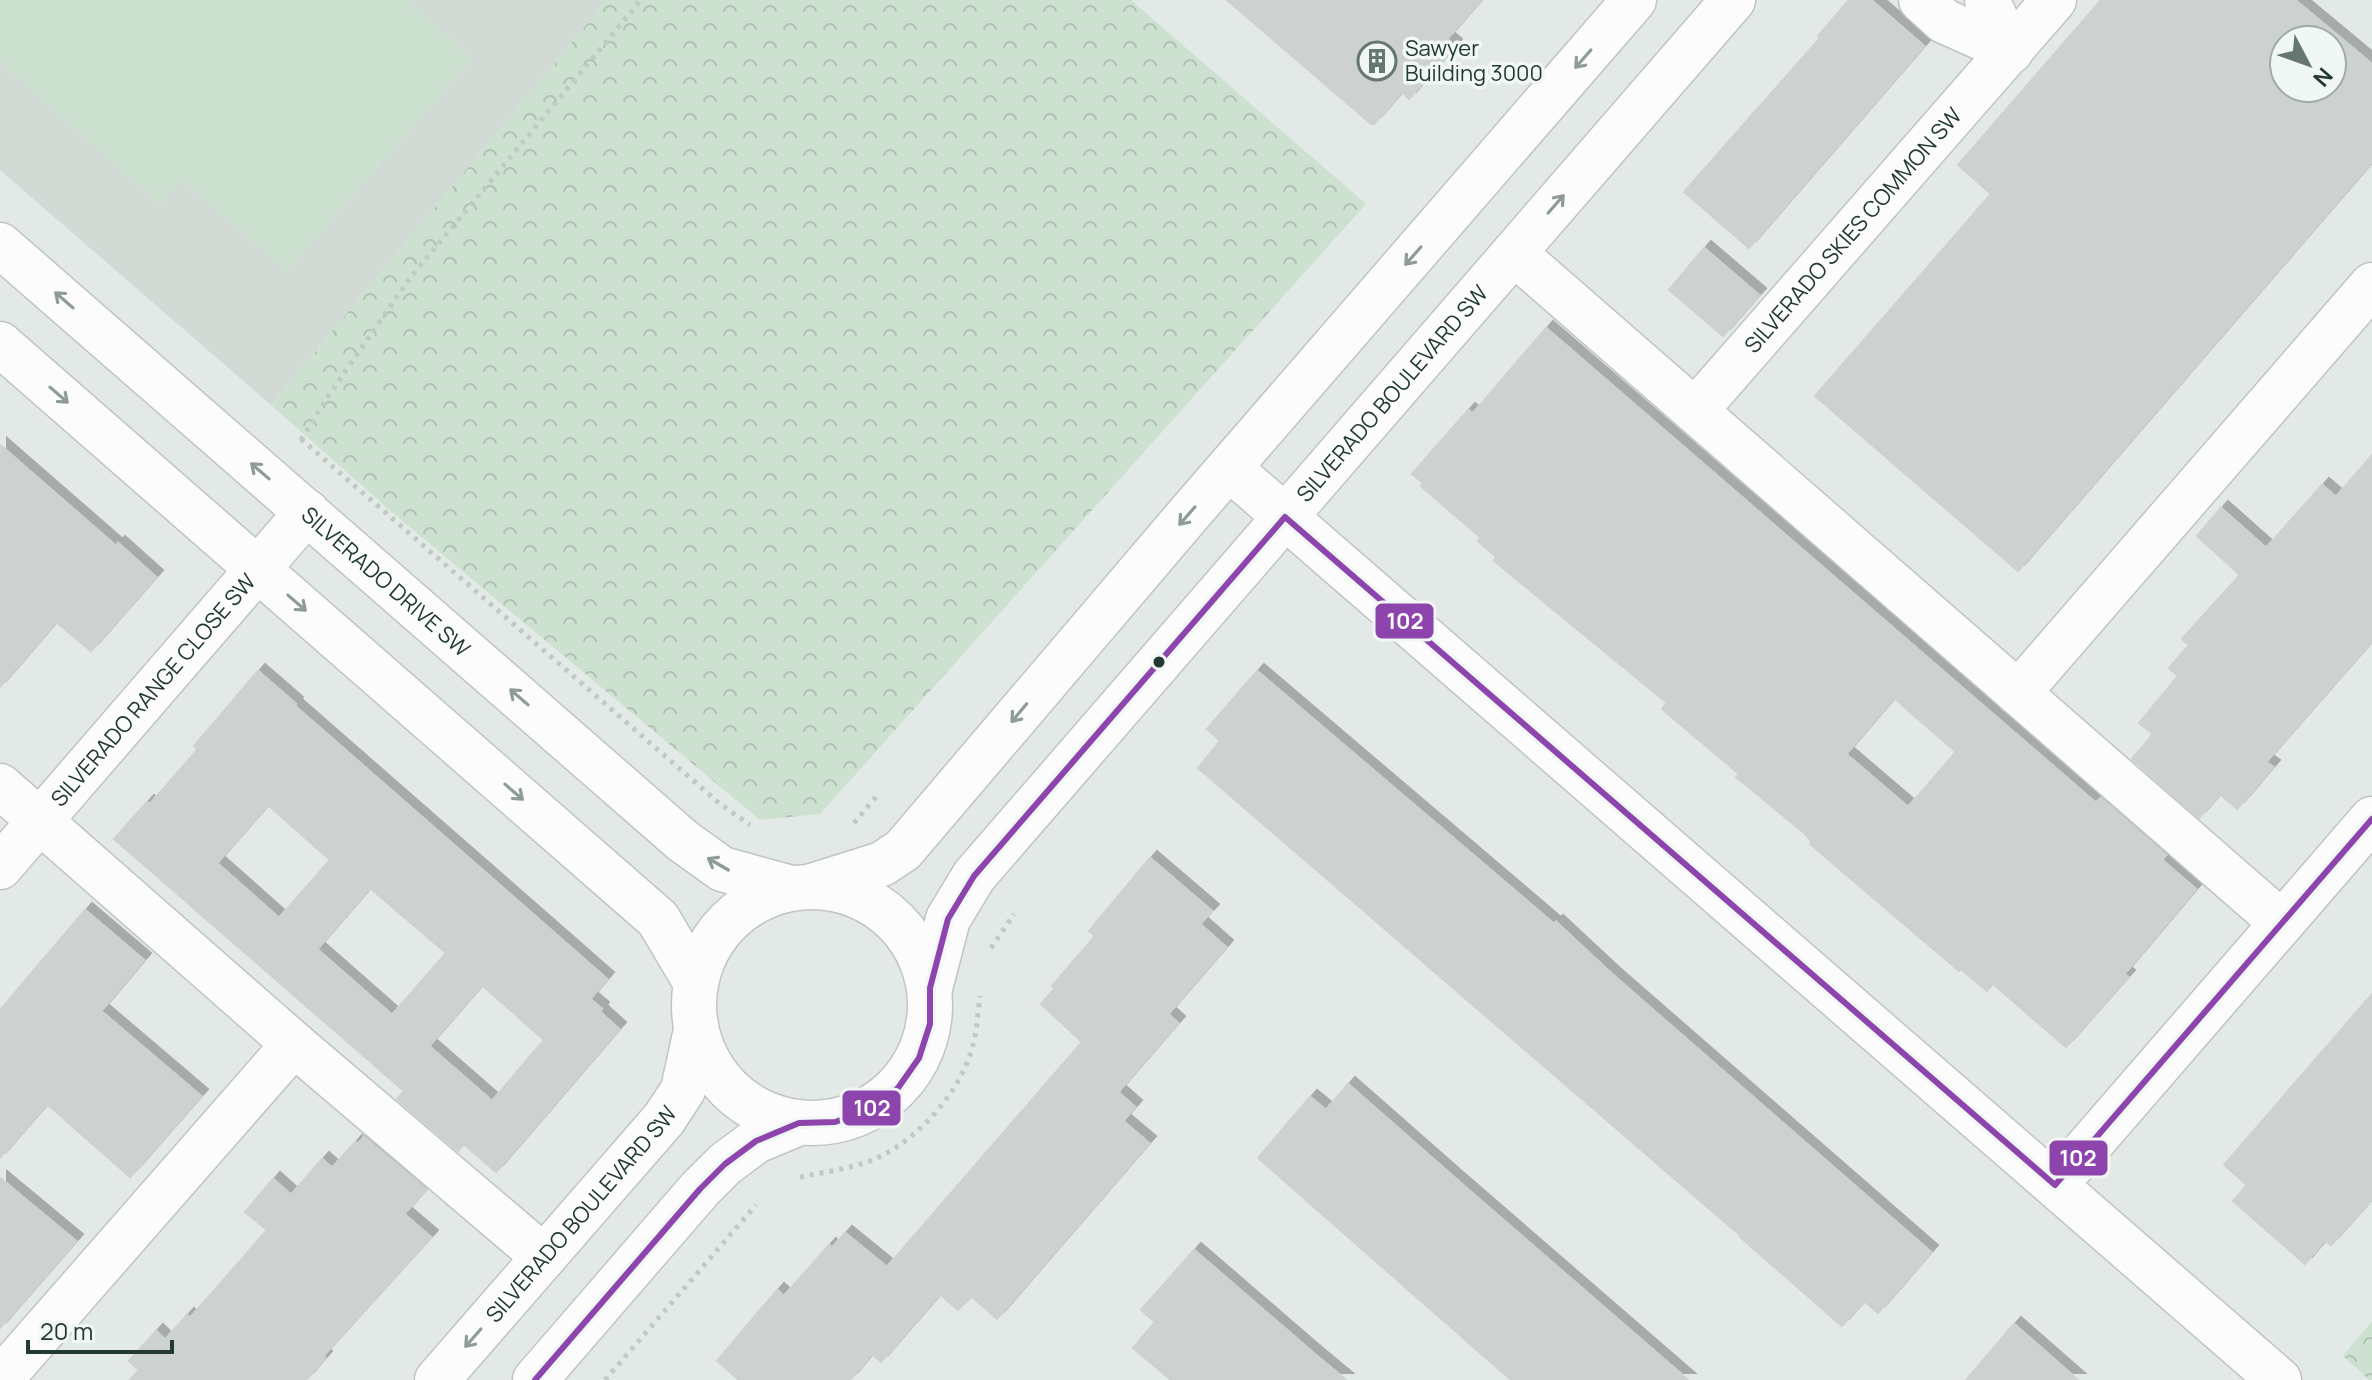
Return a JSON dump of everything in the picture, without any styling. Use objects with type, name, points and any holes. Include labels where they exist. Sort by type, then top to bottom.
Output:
[{"type":"street","points":[[802,887],[846,891],[877,905],[902,927],[920,955],[930,988],[930,1024],[919,1058],[898,1088],[869,1110],[835,1122],[799,1123],[764,1114],[733,1094],[710,1065],[696,1030],[694,1007],[696,983],[708,949],[729,921],[758,900],[802,887],[882,864],[903,850],[1634,0]]},
{"type":"street","name":"SILVERADO BOULEVARD SW","points":[[930,988],[948,919],[974,876],[1733,0]]},
{"type":"street","points":[[1921,0],[1944,21],[2011,51]]},
{"type":"street","points":[[1987,0],[2011,51]]},
{"type":"street","name":"SILVERADO SKIES COMMON SW","points":[[1695,411],[2054,0]]},
{"type":"street","name":"SILVERADO DRIVE SW","points":[[0,245],[683,841],[722,869],[802,887]]},
{"type":"street","points":[[1514,253],[2282,923]]},
{"type":"street","points":[[2018,693],[2372,285]]},
{"type":"street","points":[[0,344],[658,919],[696,983]]},
{"type":"street","points":[[1229,468],[2279,1380]]},
{"type":"street","name":"SILVERADO RANGE CLOSE SW","points":[[0,867],[307,512]]},
{"type":"street","points":[[0,786],[294,1044],[544,1257]]},
{"type":"street","points":[[2055,1185],[2372,819]]},
{"type":"street","name":"SILVERADO BOULEVARD SW","points":[[437,1380],[664,1119],[683,1090],[696,1030]]},
{"type":"street","points":[[0,1380],[294,1044]]},
{"type":"street","points":[[535,1380],[725,1164],[756,1141],[799,1123]]},
{"type":"path","points":[[293,449],[410,278],[641,0]]},
{"type":"path","points":[[301,439],[719,803],[761,834]]},
{"type":"path","points":[[852,825],[879,793]]},
{"type":"shaded area","points":[[0,0],[607,0],[271,405],[0,170]]},
{"type":"green space","points":[[0,0],[406,0],[473,58],[287,271],[182,180],[160,204],[0,62]]},
{"type":"green space","points":[[607,0],[1131,0],[1366,204],[820,814],[760,820],[387,508],[271,405]]},
{"type":"green space","points":[[2372,1321],[2372,1380],[2369,1380],[2343,1356]]},
{"type":"building","name":"Sawyer Building 3000","points":[[1227,0],[1481,0],[1447,39],[1455,46],[1409,99],[1402,92],[1371,124]]},
{"type":"building","points":[[1849,0],[1871,0],[1924,46],[1749,248],[1684,192],[1820,38],[1818,36]]},
{"type":"building","points":[[2101,0],[2295,0],[2324,24],[2268,24],[2268,104],[2348,104],[2348,44],[2372,64],[2372,162],[2018,571],[1815,396],[1991,194],[1958,165]]},
{"type":"building","points":[[1704,248],[1759,295],[1723,336],[1669,290]]},
{"type":"building","points":[[1546,328],[2096,803],[2101,798],[2166,855],[2162,860],[2196,889],[2124,974],[2128,977],[2066,1047],[1993,984],[1987,991],[1961,969],[1959,971],[1810,844],[1812,842],[1804,833],[1736,777],[1739,774],[1662,709],[1667,703],[1494,561],[1496,557],[1478,541],[1481,538],[1421,486],[1423,483],[1412,474],[1468,410],[1472,413]],"holes":[[[1894,698],[1956,752],[1908,807],[1846,754]]]},
{"type":"building","points":[[0,445],[156,577],[91,651],[56,622],[0,687]]},
{"type":"building","points":[[2372,455],[2372,641],[2266,762],[2273,767],[2237,809],[2220,794],[2199,818],[2132,759],[2153,734],[2139,723],[2178,676],[2169,668],[2189,645],[2182,639],[2240,575],[2197,536],[2221,508],[2266,548],[2322,485],[2336,497]]},
{"type":"building","points":[[258,671],[607,979],[590,999],[619,1029],[496,1172],[464,1144],[458,1151],[397,1099],[404,1091],[114,839],[147,802],[150,804],[198,749],[194,746]],"holes":[[[268,805],[330,860],[279,918],[217,863]],[[370,888],[446,953],[392,1015],[317,949]],[[482,985],[544,1040],[492,1101],[429,1046]]]},
{"type":"building","points":[[1257,671],[1554,924],[1556,922],[1931,1252],[1878,1313],[1864,1301],[1842,1326],[1198,768],[1220,741],[1207,729]]},
{"type":"building","points":[[1150,858],[1212,911],[1200,924],[1226,947],[1168,1014],[1178,1023],[1118,1092],[1135,1107],[1123,1121],[1149,1143],[997,1319],[971,1296],[958,1310],[940,1294],[881,1362],[872,1354],[850,1380],[739,1380],[717,1361],[777,1290],[784,1296],[829,1245],[832,1248],[845,1233],[887,1267],[1082,1042],[1041,1004],[1055,988],[1052,986],[1095,936],[1089,931]]},
{"type":"building","points":[[85,910],[144,960],[101,1011],[201,1096],[130,1177],[47,1104],[0,1158],[0,1010]]},
{"type":"building","points":[[2372,994],[2372,1199],[2331,1245],[2325,1240],[2305,1264],[2233,1201],[2247,1185],[2224,1165]]},
{"type":"building","points":[[1348,1084],[1688,1380],[1511,1380],[1258,1158],[1310,1097],[1326,1110]]},
{"type":"building","points":[[364,1137],[426,1189],[404,1214],[431,1237],[323,1356],[325,1358],[306,1380],[130,1380],[139,1370],[129,1361],[156,1331],[165,1340],[187,1315],[190,1318],[267,1230],[245,1212],[273,1179],[291,1195],[322,1159],[332,1168],[355,1142],[358,1144]]},
{"type":"building","points":[[0,1178],[76,1241],[0,1328]]},
{"type":"building","points":[[1194,1250],[1346,1380],[1171,1380],[1133,1348],[1155,1322],[1141,1310]]},
{"type":"building","points":[[2014,1324],[2078,1380],[1966,1380]]},
{"type":"transit line","name":"102","points":[[535,1380],[725,1164],[756,1141],[799,1123],[835,1122],[869,1110],[898,1088],[919,1058],[930,1024],[930,988],[948,919],[974,876],[1285,517],[2055,1185],[2372,819]]},
{"type":"place","name":"Sawyer Building 3000","points":[[1377,61]]}]
